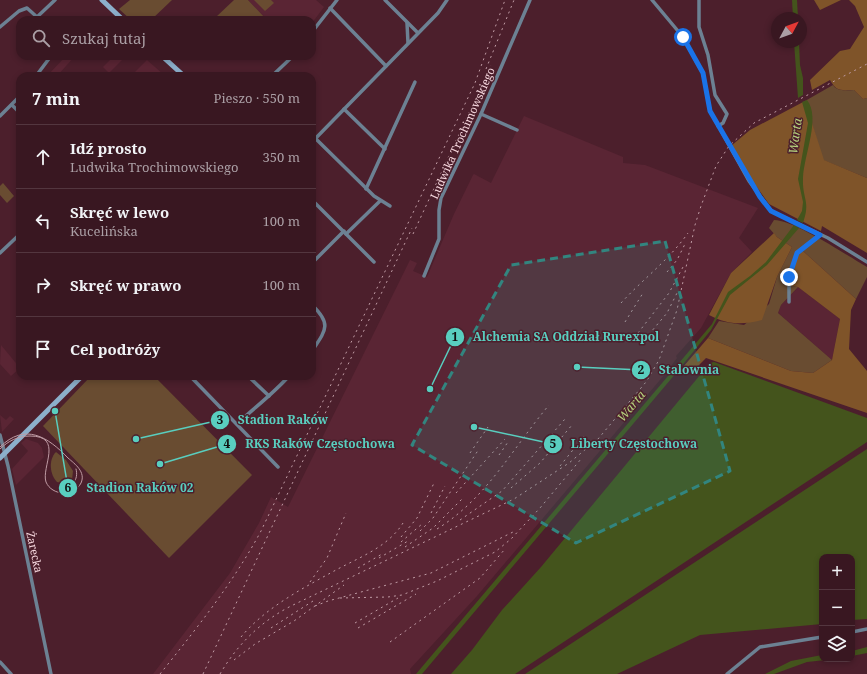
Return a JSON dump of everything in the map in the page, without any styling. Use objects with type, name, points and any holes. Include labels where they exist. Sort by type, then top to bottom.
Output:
[{"type":"street","points":[[41,16],[55,0]]},
{"type":"street","points":[[102,0],[119,16]]},
{"type":"street","points":[[316,27],[337,0]]},
{"type":"street","points":[[385,0],[418,33]]},
{"type":"street","points":[[316,137],[438,13],[447,0]]},
{"type":"street","name":"Ludwika Trochimowskiego","points":[[424,276],[439,239],[439,210],[442,198],[481,114],[530,0]]},
{"type":"street","points":[[652,0],[683,37],[700,67],[703,73],[710,111],[749,181],[771,211],[820,235],[867,262]]},
{"type":"street","points":[[700,0],[699,27],[708,55],[715,95],[727,114],[723,123],[718,126]]},
{"type":"street","points":[[0,27],[19,11],[27,8],[37,16]]},
{"type":"street","points":[[330,8],[386,66]]},
{"type":"street","points":[[406,22],[408,43]]},
{"type":"street","points":[[39,72],[48,60]]},
{"type":"street","points":[[166,60],[180,72]]},
{"type":"street","points":[[276,72],[289,60]]},
{"type":"street","points":[[366,188],[416,82]]},
{"type":"street","points":[[0,116],[16,100]]},
{"type":"street","points":[[12,105],[16,109]]},
{"type":"street","points":[[344,109],[385,149]]},
{"type":"street","points":[[481,114],[517,130]]},
{"type":"street","points":[[316,139],[380,201],[390,206]]},
{"type":"street","points":[[316,259],[380,201]]},
{"type":"street","points":[[316,204],[374,262]]},
{"type":"street","points":[[789,302],[790,268],[797,253],[820,235]]},
{"type":"street","points":[[0,253],[16,238]]},
{"type":"street","points":[[316,309],[323,316],[325,327],[323,335],[316,345]]},
{"type":"street","points":[[0,458],[76,380]]},
{"type":"street","points":[[194,380],[278,467]]},
{"type":"street","points":[[252,380],[269,396]]},
{"type":"street","points":[[236,424],[269,396],[285,380]]},
{"type":"street","name":"Żarecka","points":[[0,435],[51,674]]},
{"type":"street","points":[[855,631],[867,629]]},
{"type":"street","points":[[728,674],[760,648],[819,638]]},
{"type":"street","points":[[0,662],[11,674]]},
{"type":"highlighted area","points":[[665,241],[730,471],[576,543],[412,445],[511,265]]},
{"type":"shaded area","points":[[130,0],[172,0],[155,16],[127,16],[119,9]]},
{"type":"shaded area","points":[[234,0],[248,0],[263,16],[217,16]]},
{"type":"shaded area","points":[[248,0],[316,0],[324,7],[316,18],[316,16],[263,16]]},
{"type":"shaded area","points":[[254,0],[271,0],[274,3],[265,11]]},
{"type":"shaded area","points":[[792,0],[797,0],[798,12],[793,12]]},
{"type":"shaded area","points":[[814,0],[841,0],[820,10]]},
{"type":"shaded area","points":[[849,0],[867,0],[867,98],[863,99],[854,90],[839,90],[830,80],[812,90],[810,80],[840,51],[850,49],[864,27],[855,6]]},
{"type":"shaded area","points":[[794,48],[799,48],[800,65],[803,78],[803,95],[798,98]]},
{"type":"shaded area","points":[[62,60],[71,60],[61,72],[51,72]]},
{"type":"shaded area","points":[[110,60],[122,60],[110,72],[103,67]]},
{"type":"shaded area","points":[[147,60],[161,72],[135,72]]},
{"type":"shaded area","points":[[833,85],[840,90],[854,90],[863,99],[867,98],[867,178],[823,160],[805,101]]},
{"type":"shaded area","points":[[807,100],[811,108],[812,126],[803,178],[806,210],[803,223],[797,220],[802,211],[803,202],[798,179],[808,123],[802,102]]},
{"type":"shaded area","points":[[805,101],[824,160],[867,178],[867,253],[822,226],[821,231],[769,204],[746,172],[731,146],[750,130]]},
{"type":"shaded area","points":[[524,116],[623,157],[623,163],[645,165],[758,208],[739,238],[752,252],[731,273],[701,328],[676,356],[677,358],[665,374],[477,596],[410,669],[411,674],[153,674],[230,573],[259,523],[271,497],[288,507],[410,260],[417,263],[413,271],[427,277],[454,214],[473,175],[474,174],[491,183]]},
{"type":"shaded area","points":[[3,183],[14,196],[7,203],[0,195],[0,186]]},
{"type":"shaded area","points":[[774,220],[807,232],[867,267],[867,277],[856,299],[803,251],[792,286],[798,287],[781,305],[778,313],[832,360],[813,373],[791,371],[708,338],[719,321],[744,325],[769,304],[777,277],[792,247],[777,237],[769,228]]},
{"type":"shaded area","points":[[794,225],[799,228],[767,265],[730,295],[711,330],[671,379],[422,674],[416,674],[712,324],[728,292],[766,262]]},
{"type":"shaded area","points":[[774,233],[777,237],[792,247],[777,277],[762,320],[748,323],[735,323],[722,321],[709,315],[731,273]]},
{"type":"shaded area","points":[[803,251],[856,299],[851,310],[849,349],[867,371],[867,413],[706,358],[691,373],[683,367],[708,338],[791,371],[813,373],[832,360],[840,319],[798,287],[792,286],[795,262],[799,254]]},
{"type":"shaded area","points":[[798,287],[840,319],[832,360],[778,313],[781,305]]},
{"type":"shaded area","points":[[1,345],[16,363],[16,372],[11,376],[0,364]]},
{"type":"shaded area","points":[[714,362],[867,418],[867,442],[515,674],[451,674],[472,650],[502,610],[541,567],[710,363]]},
{"type":"shaded area","points":[[87,380],[158,380],[252,475],[169,558],[43,426]]},
{"type":"shaded area","points":[[0,415],[6,420],[10,416],[14,419],[2,432]]},
{"type":"shaded area","points":[[26,439],[38,443],[42,448],[44,457],[16,485],[12,469],[28,451],[21,443]]},
{"type":"shaded area","points":[[867,449],[867,619],[855,620],[855,554],[819,554],[819,624],[700,635],[617,674],[525,674]]},
{"type":"shaded area","points":[[56,452],[66,460],[73,471],[72,480],[65,484],[57,482],[51,472],[53,455]]},
{"type":"shaded area","points":[[867,647],[867,653],[855,655],[855,650]]},
{"type":"shaded area","points":[[819,656],[819,661],[807,662],[774,674],[765,674],[791,661]]},
{"type":"tram line","points":[[0,447],[9,439],[18,435],[36,435],[44,439],[52,444],[74,463],[81,472],[81,483],[78,488],[68,493],[58,492],[49,487],[45,476],[49,447],[46,441],[40,437],[30,436],[26,436],[17,438],[10,441],[0,449]]},
{"type":"tram line","points":[[60,487],[71,485],[74,482],[77,473],[76,469]]},
{"type":"railway","points":[[160,674],[201,622],[239,569],[261,531],[475,83],[505,0]]},
{"type":"railway","points":[[486,69],[514,0]]},
{"type":"railway","points":[[220,674],[234,653],[250,635],[280,612],[514,499],[569,463],[598,439],[646,382],[659,360],[677,310],[695,225],[701,206],[716,166],[729,146],[754,123],[867,64]]},
{"type":"railway","points":[[413,234],[491,65]]},
{"type":"railway","points":[[203,674],[412,228]]},
{"type":"railway","points":[[621,303],[664,261],[688,233]]},
{"type":"railway","points":[[667,272],[677,260],[685,244]]},
{"type":"railway","points":[[638,333],[669,293],[683,267]]},
{"type":"railway","points":[[625,322],[643,293]]},
{"type":"railway","points":[[645,339],[667,313],[677,293]]},
{"type":"railway","points":[[437,529],[455,517],[485,488],[549,405]]},
{"type":"railway","points":[[460,520],[502,491],[565,419]]},
{"type":"railway","points":[[511,488],[540,463],[572,425]]},
{"type":"railway","points":[[470,453],[488,427]]},
{"type":"railway","points":[[560,466],[585,435]]},
{"type":"railway","points":[[456,493],[505,439]]},
{"type":"railway","points":[[499,455],[508,442]]},
{"type":"railway","points":[[420,531],[433,518],[479,449]]},
{"type":"railway","points":[[340,598],[388,597],[402,595],[437,581],[495,552],[511,539],[540,508],[581,459]]},
{"type":"railway","points":[[401,537],[417,518],[435,481]]},
{"type":"railway","points":[[431,513],[445,486]]},
{"type":"railway","points":[[405,547],[433,528],[463,498]]},
{"type":"railway","points":[[310,582],[327,558],[346,513]]},
{"type":"railway","points":[[241,637],[261,617],[285,599],[382,545],[390,539],[403,523]]},
{"type":"railway","points":[[401,542],[422,524]]},
{"type":"railway","points":[[315,606],[328,601],[431,573],[513,532]]},
{"type":"railway","points":[[379,558],[408,541]]},
{"type":"railway","points":[[390,642],[480,578],[505,549]]},
{"type":"railway","points":[[358,568],[382,554]]},
{"type":"railway","points":[[234,660],[255,644],[294,621],[344,585]]},
{"type":"railway","points":[[358,628],[416,594]]},
{"type":"railway","points":[[355,623],[398,598]]},
{"type":"railway","points":[[271,628],[313,601]]},
{"type":"place","name":"Stalownia","points":[[577,367]]},
{"type":"place","name":"Alchemia SA Oddział Rurexpol","points":[[430,389]]},
{"type":"place","name":"Stadion Raków 02","points":[[55,411]]},
{"type":"place","name":"Liberty Częstochowa","points":[[474,427]]},
{"type":"place","name":"Stadion Raków","points":[[136,439]]},
{"type":"place","name":"RKS Raków Częstochowa","points":[[160,464]]},
{"type":"route","points":[[683,37],[703,73],[710,111],[729,147],[760,197],[771,211],[820,235],[797,253],[790,268],[789,277]]},
{"type":"water label","name":"Warta","points":[[795,136]]},
{"type":"water label","name":"Warta","points":[[631,406]]}]
